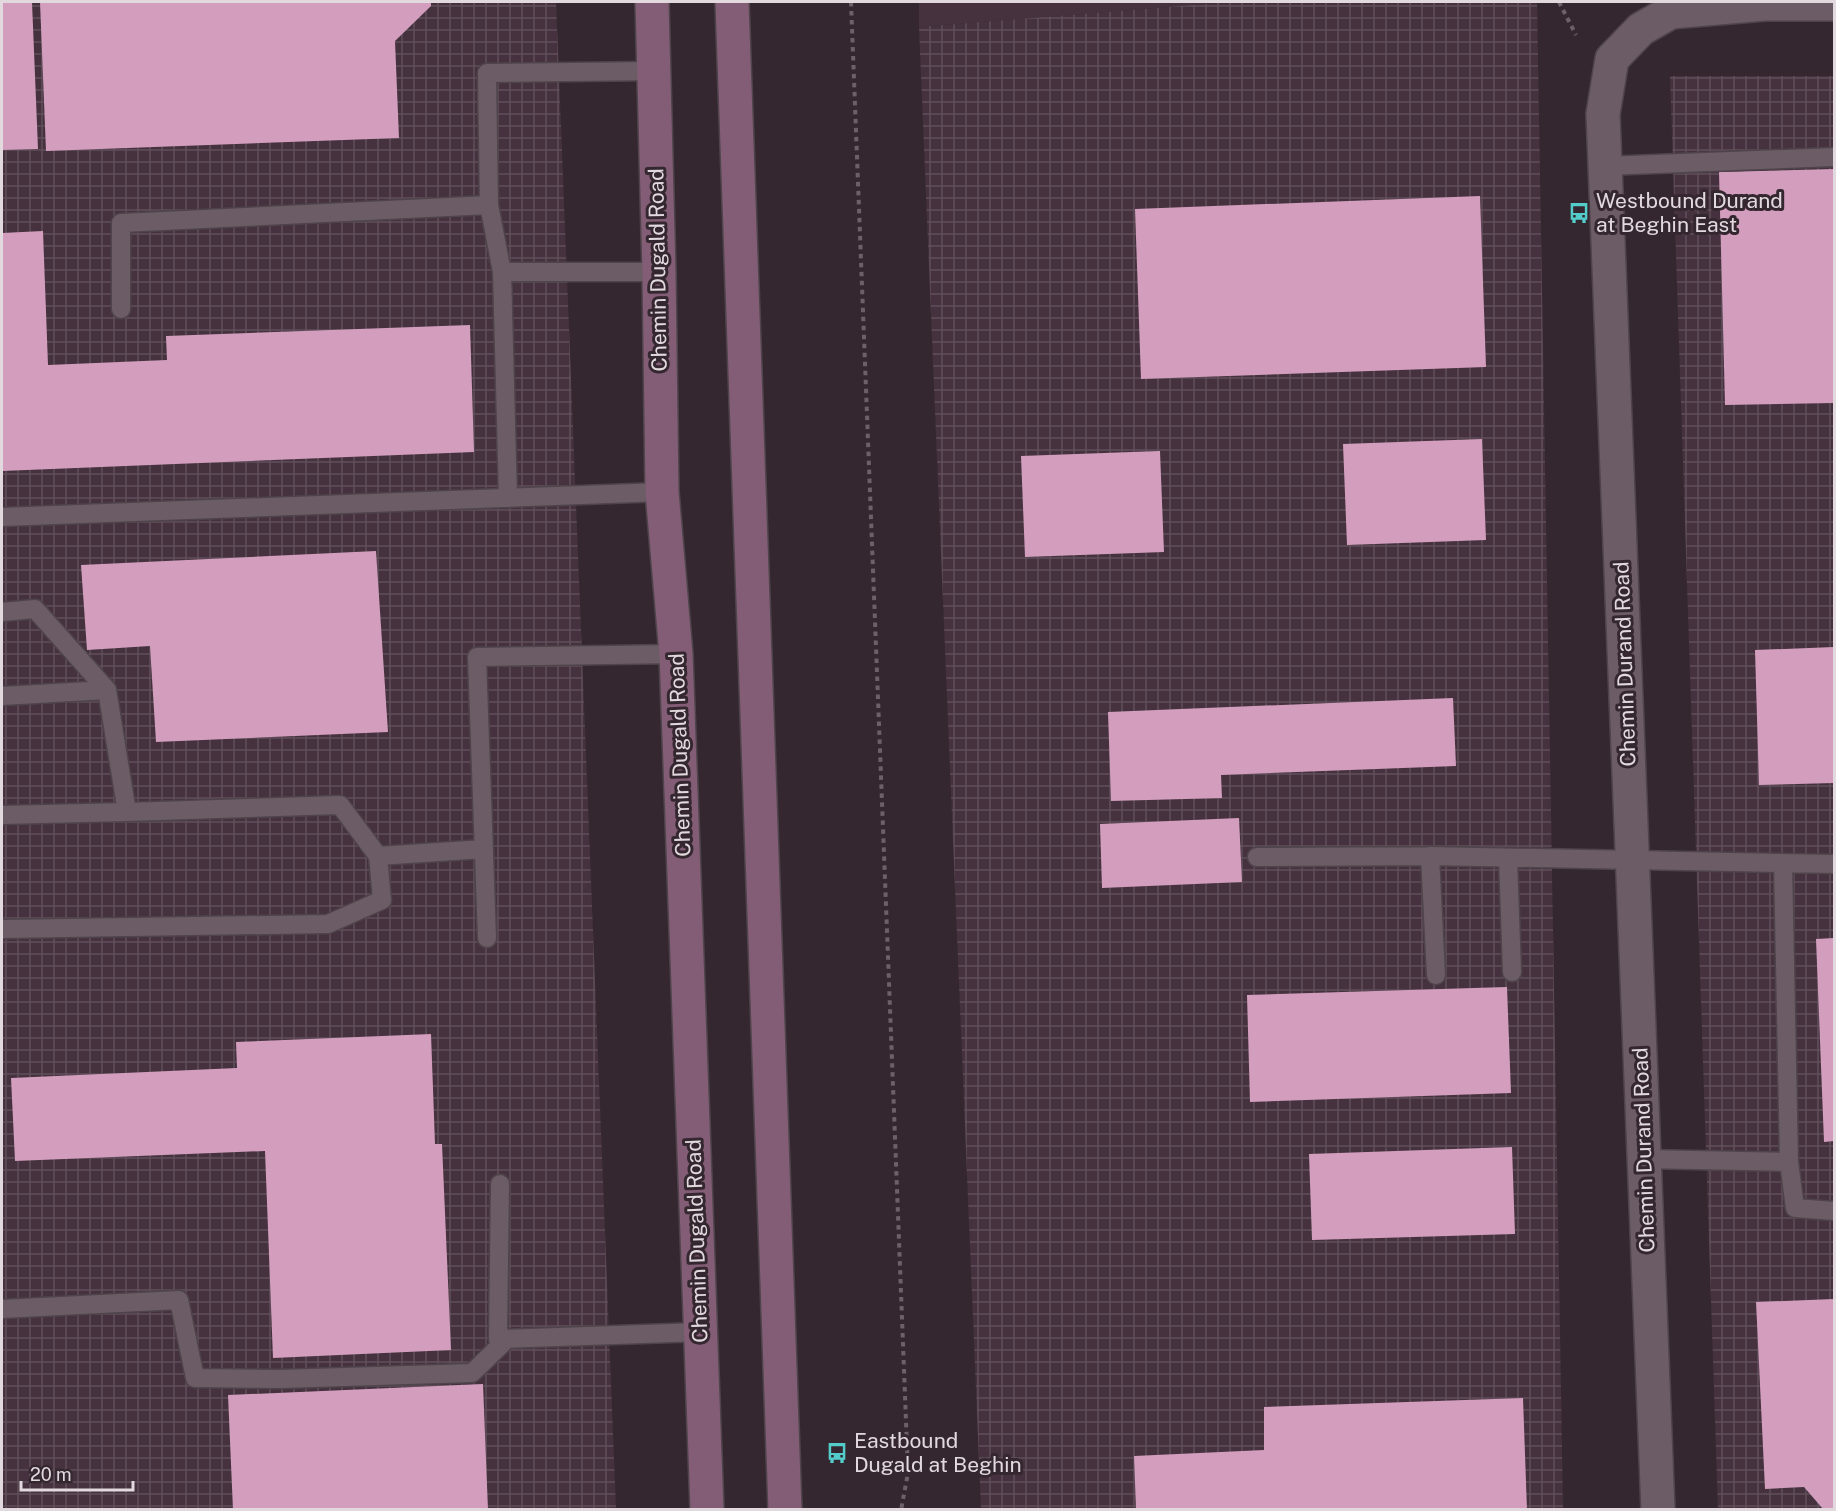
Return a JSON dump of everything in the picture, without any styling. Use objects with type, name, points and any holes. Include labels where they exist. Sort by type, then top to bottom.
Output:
[{"type":"main road","name":"Chemin Dugald Road","points":[[652,2],[662,492],[676,654],[707,1509]]},
{"type":"main road","points":[[732,2],[786,1508]]},
{"type":"main road","points":[[693,1509],[705,1463]]},
{"type":"street","name":"Chemin Durand Road","points":[[1662,1508],[1644,1159],[1604,114],[1612,59],[1641,29],[1671,12],[1764,3],[1834,4]]},
{"type":"lane","points":[[508,498],[502,272],[489,205],[487,73],[654,71]]},
{"type":"lane","points":[[1605,166],[1834,157]]},
{"type":"lane","points":[[121,309],[121,223],[489,205]]},
{"type":"lane","points":[[502,272],[659,272]]},
{"type":"lane","points":[[2,517],[662,492]]},
{"type":"lane","points":[[2,612],[35,609],[107,690],[127,812]]},
{"type":"lane","points":[[487,938],[477,657],[676,654]]},
{"type":"lane","points":[[2,696],[107,690]]},
{"type":"lane","points":[[2,815],[340,805],[378,856],[382,900],[327,924],[2,929]]},
{"type":"lane","points":[[378,856],[484,849]]},
{"type":"lane","points":[[1431,856],[1436,975]]},
{"type":"lane","points":[[1257,857],[1431,856],[1834,864]]},
{"type":"lane","points":[[1508,858],[1512,972]]},
{"type":"lane","points":[[1783,863],[1789,1162],[1795,1208],[1834,1211]]},
{"type":"lane","points":[[1644,1159],[1789,1162]]},
{"type":"lane","points":[[500,1184],[498,1340],[700,1332]]},
{"type":"lane","points":[[2,1308],[180,1300],[195,1378],[280,1379],[472,1373],[507,1339]]},
{"type":"path","points":[[851,2],[908,1473],[901,1509]]},
{"type":"path","points":[[1559,2],[1576,35]]},
{"type":"shaded area","points":[[2,2],[556,2],[616,1509],[2,1510]]},
{"type":"shaded area","points":[[919,2],[1228,2],[919,27]]},
{"type":"shaded area","points":[[1228,2],[1537,2],[1563,1509],[981,1509],[919,27]]},
{"type":"shaded area","points":[[1670,76],[1834,76],[1834,1509],[1718,1509]]},
{"type":"building","points":[[2,2],[32,2],[38,149],[2,150]]},
{"type":"building","points":[[40,2],[431,2],[431,6],[395,41],[399,138],[46,151]]},
{"type":"building","points":[[1834,169],[1834,403],[1725,405],[1719,172]]},
{"type":"building","points":[[1480,196],[1486,367],[1141,379],[1135,209]]},
{"type":"building","points":[[43,231],[48,365],[167,360],[166,336],[470,325],[474,452],[2,471],[2,233]]},
{"type":"building","points":[[1482,439],[1486,540],[1347,545],[1343,444]]},
{"type":"building","points":[[1160,451],[1164,552],[1025,557],[1021,456]]},
{"type":"building","points":[[376,551],[388,732],[156,742],[150,646],[87,650],[81,565]]},
{"type":"building","points":[[1834,647],[1834,783],[1759,785],[1755,650]]},
{"type":"building","points":[[1453,698],[1456,766],[1221,775],[1222,798],[1111,801],[1108,712]]},
{"type":"building","points":[[1239,818],[1242,882],[1102,888],[1100,824]]},
{"type":"building","points":[[1834,938],[1834,1141],[1824,1142],[1816,939]]},
{"type":"building","points":[[1507,987],[1511,1093],[1250,1102],[1247,995]]},
{"type":"building","points":[[431,1034],[435,1144],[442,1144],[451,1350],[273,1358],[265,1151],[15,1161],[11,1078],[237,1068],[236,1042]]},
{"type":"building","points":[[1512,1147],[1515,1234],[1312,1240],[1309,1154]]},
{"type":"building","points":[[1834,1299],[1834,1508],[1823,1509],[1804,1487],[1765,1489],[1756,1302]]},
{"type":"building","points":[[483,1384],[488,1510],[233,1510],[228,1395]]},
{"type":"building","points":[[1523,1398],[1527,1510],[1136,1510],[1134,1456],[1264,1450],[1264,1407]]},
{"type":"place","name":"Westbound Durand at Beghin East","points":[[1579,213]]},
{"type":"place","name":"Eastbound Dugald at Beghin","points":[[837,1453]]}]
